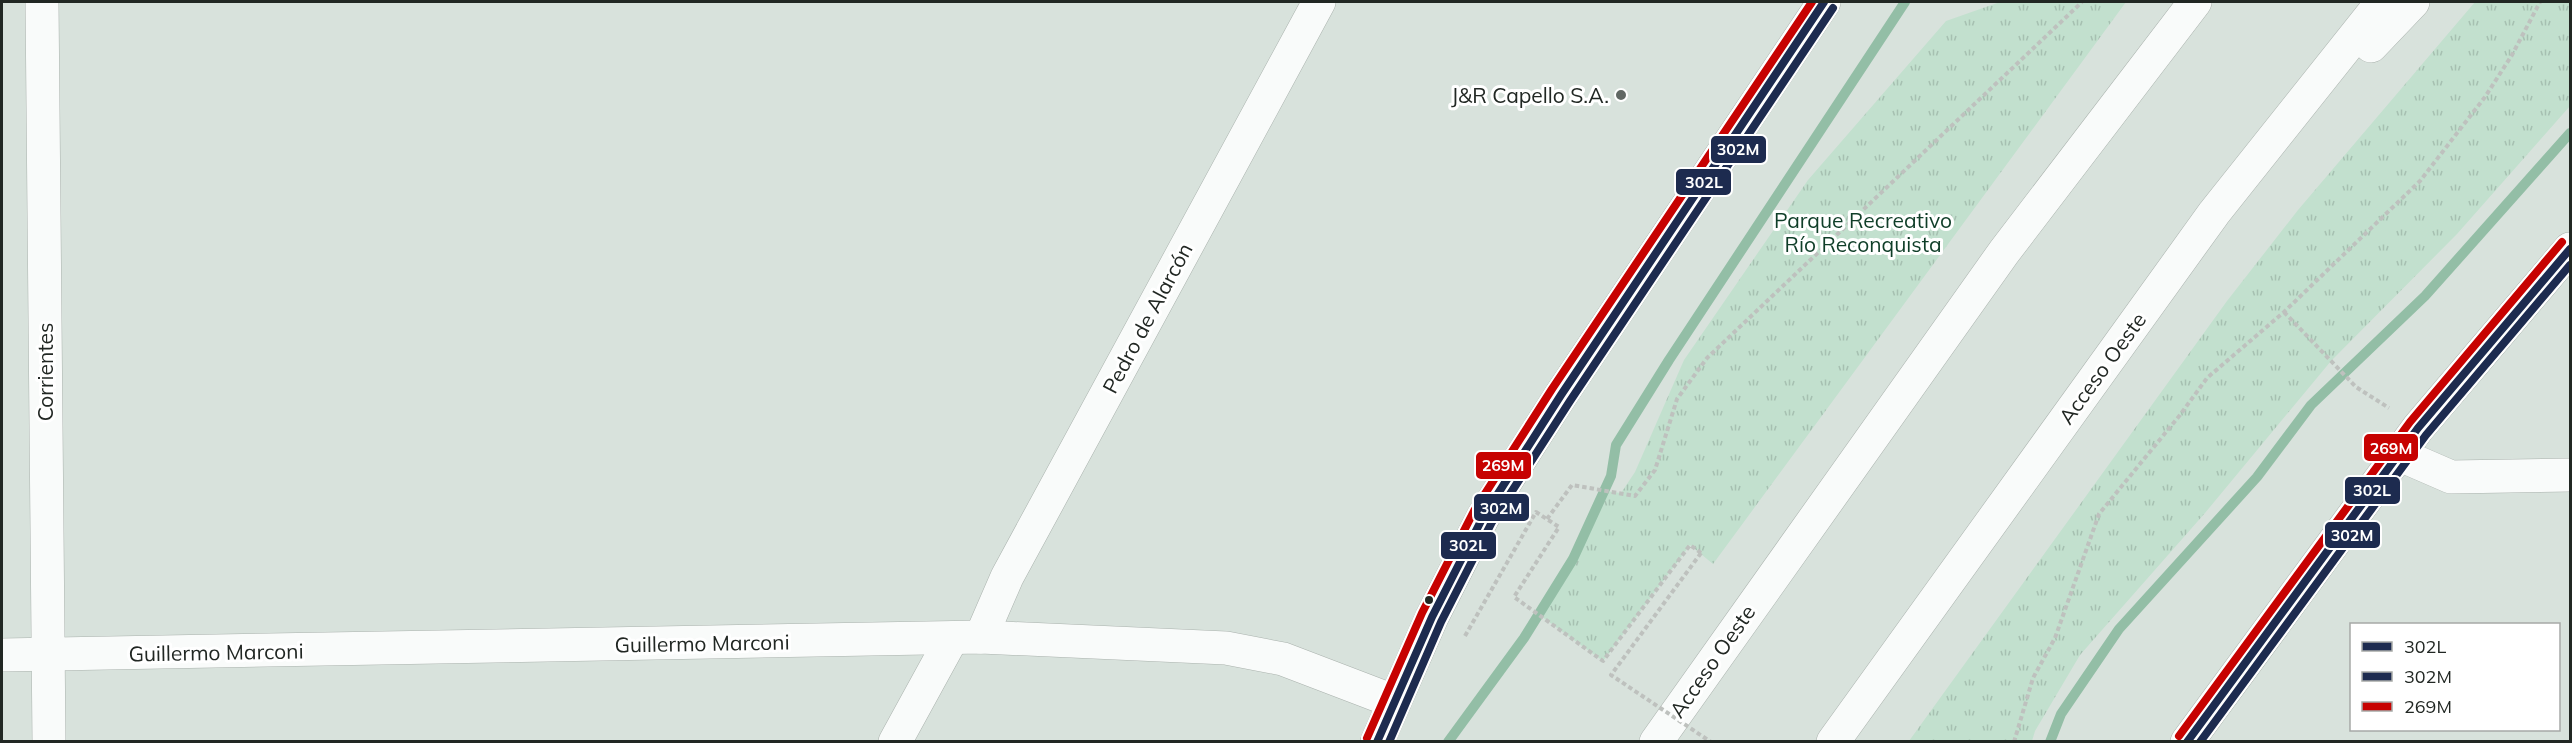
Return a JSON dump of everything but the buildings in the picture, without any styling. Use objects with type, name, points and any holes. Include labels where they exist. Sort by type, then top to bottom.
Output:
[{"type":"main road","name":"Corrientes","points":[[42,2],[49,741]]},
{"type":"main road","name":"Pedro de Alarcón","points":[[895,741],[1006,577],[1318,2]]},
{"type":"main road","points":[[1377,741],[1425,633],[1483,517],[1555,404],[1824,2]]},
{"type":"main road","name":"Acceso Oeste","points":[[1656,741],[2004,252],[2195,2]]},
{"type":"main road","name":"Acceso Oeste","points":[[1833,741],[2214,213],[2382,2]]},
{"type":"main road","points":[[2214,213],[2413,2]]},
{"type":"main road","points":[[2187,741],[2398,454],[2571,249]]},
{"type":"main road","points":[[2398,454],[2451,477],[2571,475]]},
{"type":"main road","name":"Guillermo Marconi","points":[[2,655],[967,637],[1226,648],[1282,659],[1393,701]]},
{"type":"path","points":[[1547,519],[1572,485],[1635,496],[1655,470],[1677,399],[1707,358],[2082,2]]},
{"type":"path","points":[[2014,741],[2033,678],[2055,638],[2099,514],[2180,415],[2207,378],[2283,312],[2420,181],[2485,97],[2512,55],[2540,2]]},
{"type":"path","points":[[2283,312],[2356,387]]},
{"type":"path","points":[[1425,633],[1458,649],[1536,512],[1559,527],[1514,597],[1603,661],[1690,545],[1701,553],[1611,675],[1711,741]]},
{"type":"green space","name":"Parque Recreativo Río Reconquista","points":[[2000,2],[2126,2],[1713,564],[1690,545],[1603,661],[1538,614],[1573,559],[1604,491],[1621,493],[1635,472],[1684,360],[1808,180],[1946,21]]},
{"type":"green space","points":[[2475,2],[2570,2],[2570,106],[2457,234],[2331,361],[2205,513],[2080,655],[2035,731],[2032,741],[1909,741],[2227,301],[2298,210]]},
{"type":"waterway","points":[[1448,742],[1524,638],[1573,559],[1611,476],[1616,445],[1669,360],[1905,2]]},
{"type":"waterway","points":[[2050,742],[2061,714],[2119,629],[2257,477],[2311,405],[2425,296],[2570,133]]},
{"type":"transit line","name":"269M","points":[[1367,738],[1422,613],[1474,511],[1552,389],[1812,2]]},
{"type":"transit line","name":"302L","points":[[1377,742],[1432,617],[1483,517],[1561,395],[1824,2]]},
{"type":"transit line","name":"302M","points":[[1389,742],[1441,622],[1492,522],[1570,401],[1833,8]]},
{"type":"transit line","name":"269M","points":[[2179,736],[2410,422],[2562,242]]},
{"type":"transit line","name":"302L","points":[[2187,742],[2418,428],[2570,249]]},
{"type":"transit line","name":"302M","points":[[2200,742],[2426,435],[2570,265]]},
{"type":"place","name":"J&R Capello S.A.","points":[[1621,95]]}]
